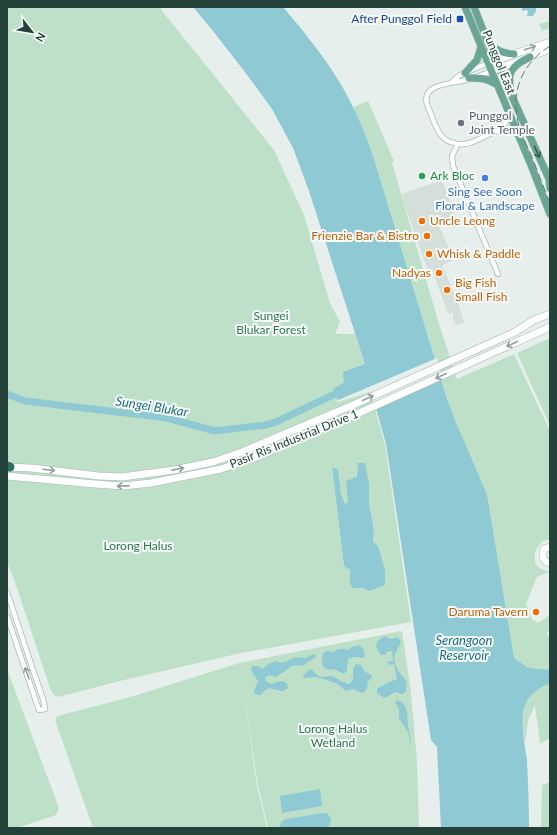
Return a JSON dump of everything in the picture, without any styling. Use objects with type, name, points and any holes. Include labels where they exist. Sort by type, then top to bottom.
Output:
[{"type":"main road","name":"Punggol East","points":[[465,7],[550,214]]},
{"type":"main road","name":"Punggol East","points":[[474,7],[509,91],[539,155],[549,179],[550,188]]},
{"type":"main road","points":[[488,43],[502,52],[514,54]]},
{"type":"main road","points":[[488,63],[549,44]]},
{"type":"main road","points":[[509,91],[510,76],[515,66],[549,44]]},
{"type":"main road","points":[[481,46],[477,60],[467,76],[482,78],[496,84]]},
{"type":"main road","points":[[491,71],[530,57]]},
{"type":"main road","points":[[536,180],[544,184],[549,179]]},
{"type":"main road","name":"Pasir Ris Industrial Drive 1","points":[[8,469],[31,468],[98,476],[122,476],[145,474],[213,462],[242,452],[353,405],[472,352],[515,332],[534,320],[550,314]]},
{"type":"main road","name":"Pasir Ris Industrial Drive 1","points":[[8,469],[95,484],[123,486],[183,478],[221,469],[256,457],[359,413],[550,327]]},
{"type":"main road","points":[[550,547],[544,549],[542,554],[545,561],[550,563]]},
{"type":"street","points":[[488,63],[467,76],[462,81],[452,82],[432,88],[428,91],[426,95],[426,103],[438,132],[449,142],[457,145],[468,144],[496,132],[508,130],[518,135]]},
{"type":"street","points":[[467,76],[491,71]]},
{"type":"street","points":[[496,132],[506,124],[508,113]]},
{"type":"street","points":[[457,145],[452,156],[453,166],[498,274]]},
{"type":"street","points":[[7,592],[45,709],[40,710],[7,616]]},
{"type":"shaded area","points":[[442,180],[457,219],[439,226],[454,260],[442,265],[458,303],[464,322],[456,325],[453,319],[453,312],[448,314],[432,269],[428,271],[401,194]]},
{"type":"green space","points":[[7,7],[160,7],[274,150],[304,215],[330,303],[340,322],[335,334],[355,334],[365,364],[344,372],[344,382],[333,389],[338,400],[370,391],[385,445],[411,622],[241,653],[58,697],[53,694],[50,688],[7,562]],"holes":[[[332,467],[338,469],[341,494],[345,505],[348,502],[358,468],[369,484],[369,504],[374,529],[373,542],[385,570],[369,591],[363,588],[353,588],[350,584],[350,570],[344,566]]]},
{"type":"green space","points":[[550,21],[550,28],[542,31],[539,24]]},
{"type":"green space","points":[[368,101],[394,161],[392,163],[439,324],[457,379],[514,354],[550,431],[550,539],[543,541],[535,553],[536,564],[542,570],[549,572],[537,577],[526,604],[532,619],[538,623],[550,615],[550,627],[547,635],[550,636],[550,738],[540,744],[535,705],[528,720],[525,744],[512,648],[486,492],[447,399],[374,159],[353,107]]},
{"type":"green space","points":[[550,338],[550,426],[517,353]]},
{"type":"green space","name":"Lorong Halus Wetland","points":[[402,631],[411,693],[417,761],[419,828],[268,828],[258,785],[244,695],[257,786],[267,828],[93,828],[55,720],[57,716],[134,696],[239,663]]},
{"type":"green space","points":[[7,669],[59,808],[56,815],[17,828],[7,828]]},
{"type":"green space","points":[[550,782],[550,828],[541,828],[542,785]]},
{"type":"water","name":"Serangoon Reservoir","points":[[193,7],[283,7],[310,40],[335,75],[363,128],[374,159],[447,399],[486,492],[514,658],[528,668],[550,670],[550,683],[532,694],[525,705],[522,717],[527,760],[529,828],[441,828],[437,747],[431,740],[386,444],[371,390],[338,400],[333,389],[344,382],[343,372],[365,364],[309,191],[293,148],[272,109],[248,76]]},
{"type":"water","points":[[522,7],[536,7],[536,11],[533,16],[527,16],[528,11],[522,11]]},
{"type":"water","points":[[357,463],[365,463],[369,484],[369,504],[374,529],[373,542],[378,546],[385,570],[385,585],[369,591],[363,588],[353,588],[350,584],[350,570],[344,566],[332,467],[338,469],[341,494],[345,504],[348,502],[346,481],[356,477],[358,468]]},
{"type":"water","points":[[385,636],[390,639],[398,637],[400,640],[401,643],[394,658],[397,669],[406,682],[406,691],[403,694],[396,692],[384,698],[377,693],[377,689],[397,679],[394,664],[389,665],[388,661],[393,661],[392,651],[386,652],[386,655],[381,655],[376,647],[377,642]]},
{"type":"water","points":[[359,645],[364,651],[364,658],[354,657],[348,659],[347,670],[344,674],[334,669],[328,670],[323,667],[323,653],[327,651],[333,652],[340,649],[348,650]]},
{"type":"water","points":[[314,654],[316,657],[302,666],[291,666],[276,677],[268,676],[265,678],[266,681],[271,684],[284,681],[288,688],[284,691],[269,688],[261,695],[255,694],[254,691],[258,681],[251,670],[252,666],[258,666],[262,669],[270,663],[276,661],[285,662],[295,657],[305,658]]},
{"type":"water","points":[[356,664],[361,665],[365,672],[372,675],[367,683],[367,689],[362,693],[353,689],[346,691],[336,683],[323,679],[315,677],[303,678],[306,672],[311,669],[321,677],[332,676],[349,684],[353,680],[353,669]]},
{"type":"water","points":[[397,700],[404,704],[407,711],[411,743],[409,734],[399,718],[399,709],[395,703]]},
{"type":"water","points":[[320,789],[322,806],[282,813],[280,796]]},
{"type":"water","points":[[322,813],[328,814],[331,819],[330,825],[326,828],[280,828],[281,822],[286,819]]},
{"type":"pier","points":[[437,358],[442,377],[375,408],[370,392],[338,402],[336,401]]},
{"type":"waterway","name":"Sungei Blukar","points":[[7,394],[25,401],[167,418],[215,431],[265,425],[276,422],[335,394]]},
{"type":"railway","points":[[550,46],[540,53],[525,71],[520,80],[516,102],[520,130],[550,203]]},
{"type":"place","name":"After Punggol Field","points":[[460,19]]},
{"type":"place","name":"Punggol Joint Temple","points":[[461,123]]},
{"type":"place","name":"Ark Bloc","points":[[422,176]]},
{"type":"place","name":"Sing See Soon Floral & Landscape","points":[[485,178]]},
{"type":"place","name":"Uncle Leong","points":[[422,221]]},
{"type":"place","name":"Frienzie Bar & Bistro","points":[[427,236]]},
{"type":"place","name":"Whisk & Paddle","points":[[429,254]]},
{"type":"place","name":"Nadyas","points":[[439,273]]},
{"type":"place","name":"Big Fish Small Fish","points":[[447,290]]},
{"type":"place","name":"Daruma Tavern","points":[[536,612]]},
{"type":"park label","name":"Sungei Blukar Forest","points":[[271,323]]},
{"type":"park label","name":"Lorong Halus","points":[[138,546]]}]
